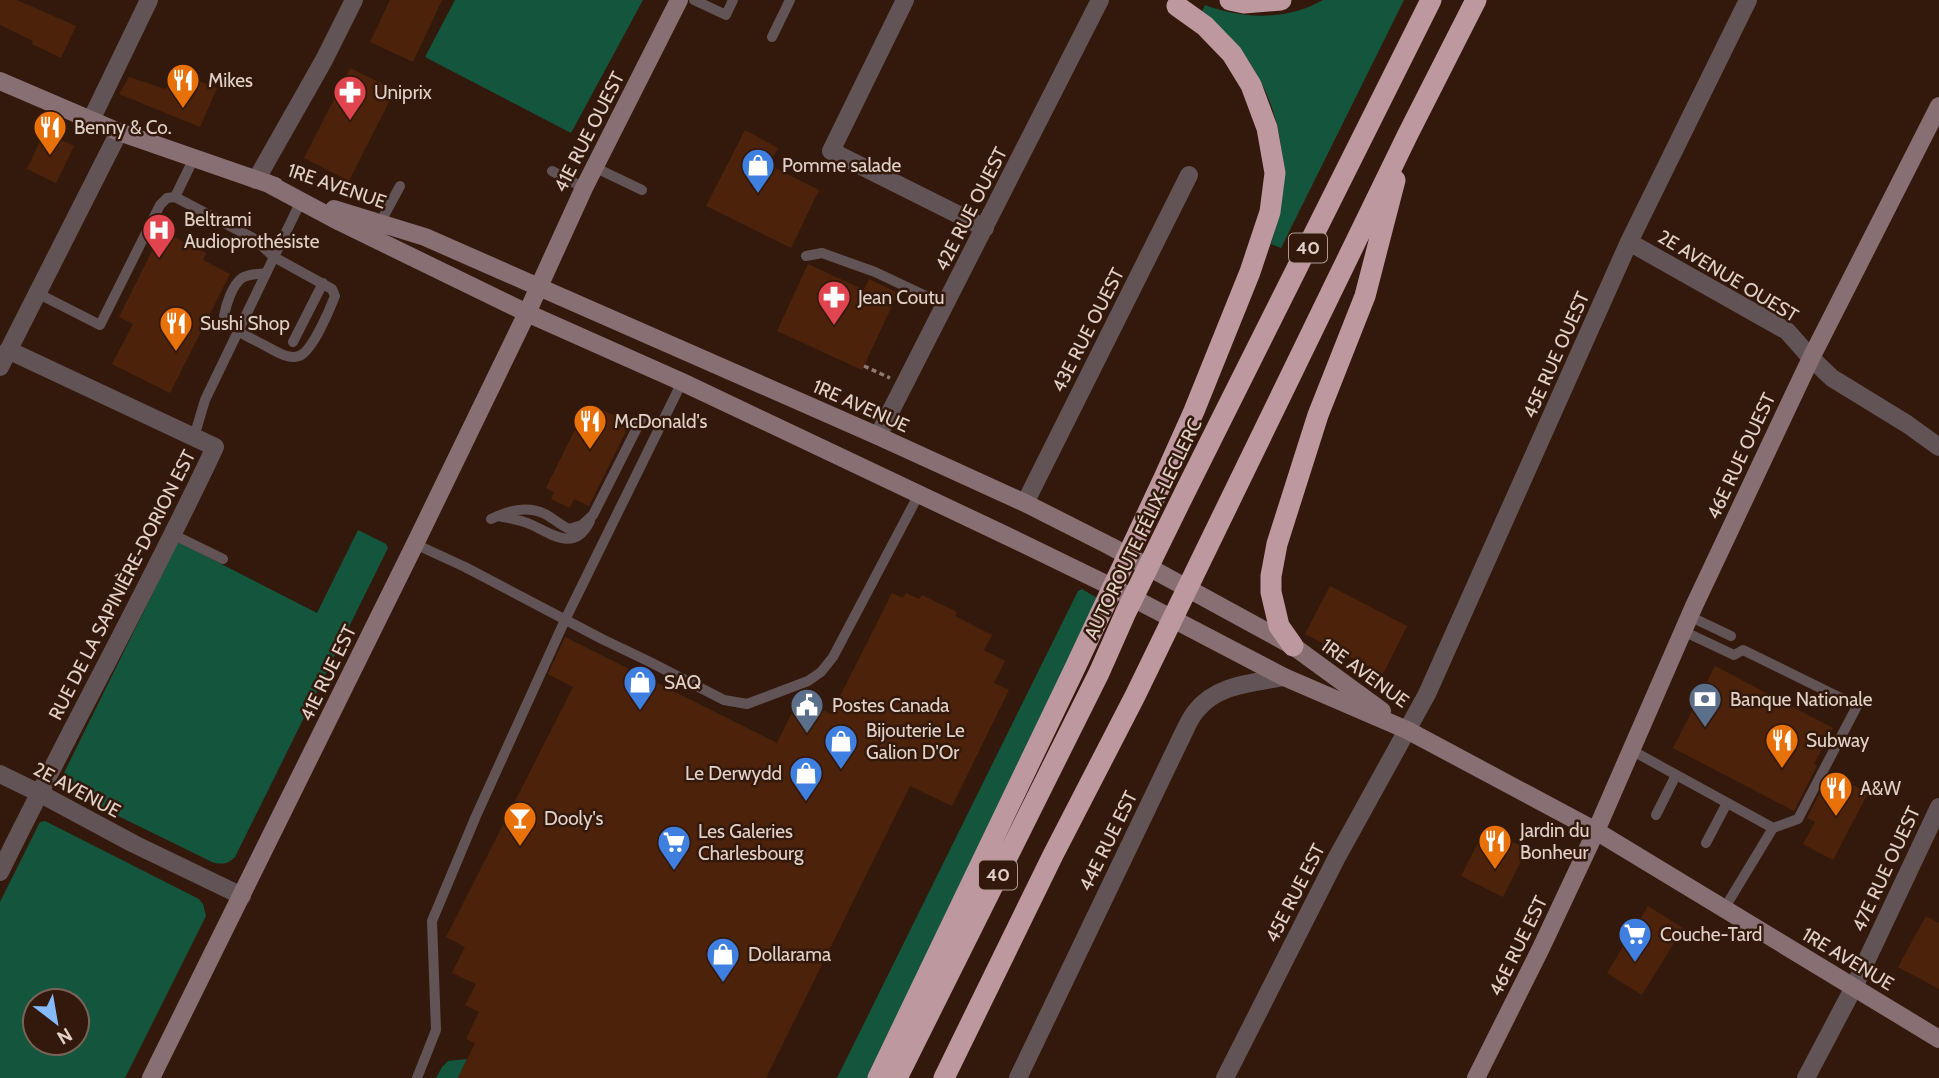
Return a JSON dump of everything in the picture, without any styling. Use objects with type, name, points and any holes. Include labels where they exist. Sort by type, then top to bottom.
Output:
[{"type":"highway","points":[[1230,0],[1244,3],[1281,0]]},
{"type":"highway","name":"AUTOROUTE FÉLIX-LECLERC","points":[[897,1078],[1431,0]]},
{"type":"highway","name":"40","points":[[944,1078],[1053,855],[1135,696],[1408,134],[1476,0]]},
{"type":"highway","points":[[878,1078],[1164,478],[1250,272],[1270,212],[1275,173],[1268,128],[1251,85],[1232,54],[1205,26],[1169,3]]},
{"type":"highway","points":[[1293,646],[1279,626],[1271,592],[1271,576],[1278,544],[1318,415],[1365,296],[1408,134]]},
{"type":"highway","points":[[958,1078],[972,1022]]},
{"type":"street","points":[[91,120],[149,0]]},
{"type":"street","points":[[262,181],[354,0]]},
{"type":"street","name":"41E RUE OUEST","points":[[538,285],[583,188],[679,0]]},
{"type":"street","points":[[905,0],[831,151],[985,228]]},
{"type":"street","name":"42E RUE OUEST","points":[[878,436],[1100,0]]},
{"type":"street","name":"45E RUE OUEST","points":[[1407,730],[1433,682],[1629,242],[1748,0]]},
{"type":"street","name":"1RE AVENUE","points":[[0,80],[119,132],[262,181],[345,213],[425,237],[1025,503],[1293,646],[1407,730]]},
{"type":"street","name":"46E RUE OUEST","points":[[1596,831],[1686,624],[1811,358],[1939,106]]},
{"type":"street","points":[[0,367],[119,132]]},
{"type":"street","name":"43E RUE OUEST","points":[[1025,503],[1189,175]]},
{"type":"street","name":"1RE AVENUE","points":[[262,181],[527,313],[682,382],[1106,584],[1284,677],[1407,730],[1596,831],[1939,1039]]},
{"type":"street","name":"2E AVENUE OUEST","points":[[1629,242],[1787,331],[1832,378],[1939,447]]},
{"type":"street","name":"41E RUE EST","points":[[151,1078],[415,544],[538,285]]},
{"type":"street","name":"RUE DE LA SAPINIÈRE-DORION EST","points":[[0,872],[174,535],[215,447],[8,350]]},
{"type":"street","name":"44E RUE EST","points":[[1018,1078],[1196,711],[1213,695],[1233,686],[1284,677]]},
{"type":"street","name":"45E RUE EST","points":[[1225,1078],[1336,859],[1407,730]]},
{"type":"street","name":"2E AVENUE","points":[[0,774],[134,844],[242,896]]},
{"type":"street","name":"47E RUE OUEST","points":[[1806,1078],[1854,987],[1939,807]]},
{"type":"street","name":"46E RUE EST","points":[[1476,1078],[1596,831]]},
{"type":"lane","points":[[694,0],[726,15],[733,0]]},
{"type":"lane","points":[[772,37],[790,0]]},
{"type":"lane","points":[[175,197],[194,158]]},
{"type":"lane","points":[[594,167],[642,190]]},
{"type":"lane","points":[[552,171],[583,188]]},
{"type":"lane","points":[[380,223],[400,186]]},
{"type":"lane","points":[[37,293],[100,325],[160,205],[167,198],[175,197],[253,238],[274,257],[332,289],[335,296],[310,346],[298,357],[286,356],[238,332],[224,316],[226,304],[244,276],[266,273]]},
{"type":"lane","points":[[194,437],[205,400],[301,201]]},
{"type":"lane","points":[[806,256],[822,253],[832,256],[875,272],[945,305]]},
{"type":"lane","points":[[293,342],[323,283]]},
{"type":"lane","points":[[417,1078],[436,1030],[432,921],[476,816],[565,620],[682,382]]},
{"type":"lane","points":[[593,515],[583,525],[569,529],[544,514],[523,509],[507,511],[495,517],[517,519],[562,540],[578,536],[586,528],[593,515],[641,420]]},
{"type":"lane","points":[[415,544],[724,700],[747,704],[808,681],[827,665],[919,494]]},
{"type":"lane","points":[[174,535],[223,559]]},
{"type":"lane","points":[[1686,624],[1731,636]]},
{"type":"lane","points":[[1686,624],[1734,655],[1743,650],[1857,706],[1797,819],[1773,828],[1724,909]]},
{"type":"lane","points":[[1631,750],[1773,828]]},
{"type":"lane","points":[[1656,815],[1676,775]]},
{"type":"lane","points":[[1706,843],[1727,803]]},
{"type":"path","points":[[864,366],[904,384]]},
{"type":"green space","points":[[455,0],[643,0],[571,133],[425,57]]},
{"type":"green space","points":[[1323,0],[1404,0],[1281,248],[1271,244],[1283,178],[1275,116],[1264,87],[1248,60],[1227,34],[1202,11],[1205,5],[1234,13],[1280,15],[1295,12]]},
{"type":"green space","points":[[358,530],[386,544],[388,548],[235,857],[225,863],[212,862],[59,787],[178,542],[317,613]]},
{"type":"green space","points":[[1082,589],[1097,598],[871,1078],[837,1078],[1078,591]]},
{"type":"green space","points":[[45,821],[199,899],[203,904],[206,916],[125,1078],[0,1078],[0,902],[40,822]]},
{"type":"green space","points":[[467,1059],[458,1078],[436,1078],[448,1061]]},
{"type":"building","points":[[0,0],[17,0],[76,26],[61,58],[0,25]]},
{"type":"building","points":[[390,0],[442,0],[413,62],[370,42]]},
{"type":"building","name":"Uniprix","points":[[350,68],[395,90],[349,181],[304,158]]},
{"type":"building","name":"Mikes","points":[[129,77],[165,89],[175,79],[188,83],[191,78],[217,88],[200,127],[119,94]]},
{"type":"building","points":[[745,130],[778,148],[769,165],[819,190],[791,248],[706,206]]},
{"type":"building","name":"Benny & Co.","points":[[44,132],[74,146],[56,183],[27,169]]},
{"type":"building","points":[[162,231],[206,253],[203,260],[230,274],[170,393],[112,364],[133,324],[119,317]]},
{"type":"building","points":[[808,264],[864,290],[869,279],[898,293],[862,370],[777,331]]},
{"type":"building","points":[[588,403],[630,423],[589,506],[574,499],[570,508],[551,499],[554,492],[546,488]]},
{"type":"building","points":[[1330,586],[1407,626],[1383,674],[1305,634]]},
{"type":"building","name":"Les Galeries Charlesbourg","points":[[892,593],[903,598],[906,593],[919,599],[922,595],[957,612],[955,616],[992,635],[984,650],[1005,661],[994,683],[1009,690],[952,806],[910,786],[766,1078],[458,1078],[475,1043],[466,1039],[479,1012],[465,1005],[476,984],[452,973],[465,947],[446,937],[573,687],[548,674],[565,637],[777,743],[799,698],[831,714]]},
{"type":"building","points":[[1715,666],[1833,728],[1794,811],[1673,748]]},
{"type":"building","name":"A&W","points":[[1830,773],[1868,793],[1833,860],[1803,844],[1815,822],[1807,818]]},
{"type":"building","points":[[1485,829],[1527,849],[1503,897],[1461,876]]},
{"type":"building","points":[[1648,906],[1683,928],[1642,995],[1607,973]]},
{"type":"building","points":[[1926,916],[1939,923],[1939,989],[1898,967]]},
{"type":"place","name":"Mikes","points":[[183,110]]},
{"type":"place","name":"Uniprix","points":[[350,122]]},
{"type":"place","name":"Benny & Co.","points":[[50,157]]},
{"type":"place","name":"Pomme salade","points":[[758,195]]},
{"type":"place","name":"Beltrami Audioprothésiste","points":[[159,260]]},
{"type":"place","name":"Jean Coutu","points":[[834,327]]},
{"type":"place","name":"Sushi Shop","points":[[176,353]]},
{"type":"place","name":"McDonald's","points":[[590,451]]},
{"type":"place","name":"SAQ","points":[[640,712]]},
{"type":"place","name":"Banque Nationale","points":[[1705,729]]},
{"type":"place","name":"Postes Canada","points":[[807,735]]},
{"type":"place","name":"Subway","points":[[1782,770]]},
{"type":"place","name":"Bijouterie Le Galion D'Or","points":[[841,771]]},
{"type":"place","name":"Le Derwydd","points":[[806,803]]},
{"type":"place","name":"A&W","points":[[1836,818]]},
{"type":"place","name":"Dooly's","points":[[520,848]]},
{"type":"place","name":"Jardin du Bonheur","points":[[1495,871]]},
{"type":"place","name":"Les Galeries Charlesbourg","points":[[674,872]]},
{"type":"place","name":"Couche-Tard","points":[[1635,964]]},
{"type":"place","name":"Dollarama","points":[[723,984]]}]
